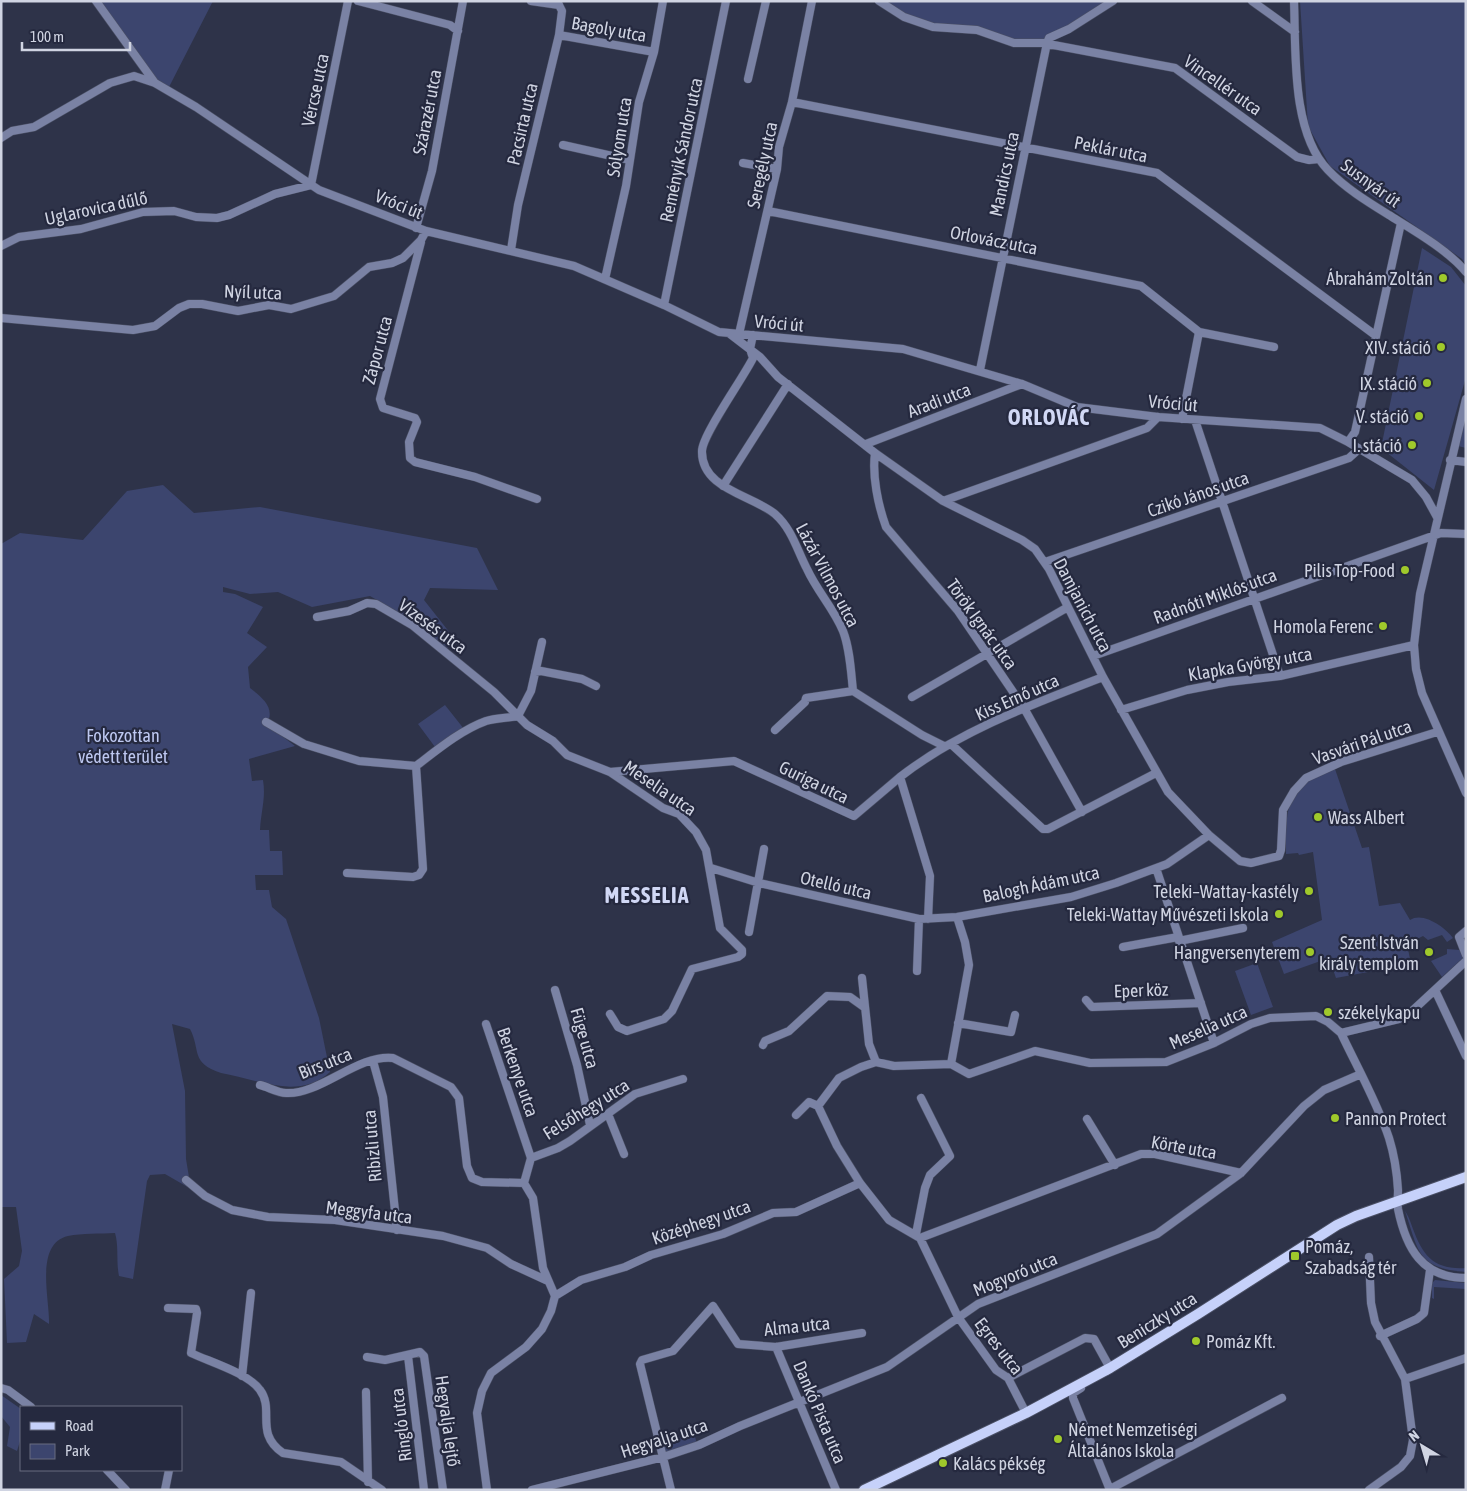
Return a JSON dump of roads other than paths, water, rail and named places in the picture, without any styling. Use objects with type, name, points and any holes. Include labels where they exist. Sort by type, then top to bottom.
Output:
[{"type":"main road","name":"Beniczky utca","points":[[864,1490],[1026,1413],[1110,1368],[1337,1225],[1356,1216],[1466,1177]]},
{"type":"street","points":[[96,1],[155,83]]},
{"type":"street","name":"Vércse utca","points":[[311,185],[348,1]]},
{"type":"street","points":[[358,1],[450,25],[458,31]]},
{"type":"street","name":"Szárazér utca","points":[[416,228],[432,171],[463,1]]},
{"type":"street","points":[[531,1],[561,3]]},
{"type":"street","name":"Sólyom utca","points":[[605,279],[630,160],[639,102],[654,52],[663,1]]},
{"type":"street","name":"Reményik Sándor utca","points":[[664,305],[726,1]]},
{"type":"street","points":[[748,79],[766,1]]},
{"type":"street","name":"Seregély utca","points":[[739,334],[768,211],[778,147],[792,102],[812,1]]},
{"type":"street","name":"Vincellér utca","points":[[878,1],[904,17],[933,27],[977,30],[1014,43],[1047,43],[1175,68],[1297,157],[1309,160],[1319,159]]},
{"type":"street","points":[[1047,43],[1050,38],[1114,1]]},
{"type":"street","points":[[1252,1],[1295,32]]},
{"type":"street","name":"Susnyár út","points":[[1294,1],[1303,119],[1310,143],[1319,159],[1345,185],[1452,259],[1466,272]]},
{"type":"street","name":"Pacsirta utca","points":[[511,250],[518,205],[559,35],[561,3]]},
{"type":"street","points":[[1063,32],[1071,48]]},
{"type":"street","name":"Bagoly utca","points":[[559,35],[654,52]]},
{"type":"street","name":"Mandics utca","points":[[980,370],[1047,43]]},
{"type":"street","points":[[1,138],[12,132],[34,128],[110,83],[123,78],[134,76],[155,83]]},
{"type":"street","name":"Vróci út","points":[[155,83],[231,129],[311,185],[416,228],[574,266],[664,305],[719,332],[903,349],[980,370],[1022,384],[1077,407],[1158,417],[1320,428],[1348,442],[1412,480],[1426,496],[1436,518]]},
{"type":"street","name":"Peklár utca","points":[[792,102],[1157,173],[1375,335]]},
{"type":"street","points":[[563,145],[630,160]]},
{"type":"street","points":[[743,162],[776,169]]},
{"type":"street","name":"Uglarovica dűlő","points":[[1,246],[20,237],[81,230],[143,212],[174,211],[196,217],[217,218],[229,216],[275,194],[311,185]]},
{"type":"street","name":"Orlovácz utca","points":[[768,211],[1141,286],[1200,332],[1274,347]]},
{"type":"street","points":[[1348,442],[1355,432],[1401,223]]},
{"type":"street","name":"Nyíl utca","points":[[1,318],[133,330],[156,326],[178,308],[189,304],[202,304],[238,311],[269,304],[291,308],[334,296],[348,287],[360,273],[369,267],[392,263],[402,258],[421,240],[426,231]]},
{"type":"street","name":"Zápor utca","points":[[421,240],[380,405],[383,408],[416,418],[408,452],[410,458],[415,462],[474,477],[537,499]]},
{"type":"street","points":[[1182,419],[1200,332]]},
{"type":"street","name":"Damjanich utca","points":[[730,334],[788,384],[875,453],[943,501],[1022,540],[1035,549],[1045,562],[1103,677],[1168,792],[1209,835],[1237,858]]},
{"type":"street","points":[[750,350],[753,335]]},
{"type":"street","name":"Lázár Vilmos utca","points":[[750,350],[754,358],[707,436],[702,450],[706,469],[723,486],[774,514],[790,530],[807,570],[830,606],[844,633],[853,691]]},
{"type":"street","points":[[723,486],[788,384]]},
{"type":"street","name":"Aradi utca","points":[[866,444],[1022,384]]},
{"type":"street","points":[[1466,399],[1432,536],[1420,594],[1414,644],[1416,669],[1422,693],[1437,732],[1466,793]]},
{"type":"street","points":[[943,501],[1147,428],[1158,417]]},
{"type":"street","points":[[1195,420],[1280,676]]},
{"type":"street","name":"Czikó János utca","points":[[1045,562],[1350,458],[1359,449]]},
{"type":"street","name":"Török Ignác utca","points":[[875,453],[874,464],[882,515],[886,526],[958,611],[1024,708],[1082,812]]},
{"type":"street","points":[[1450,460],[1466,462]]},
{"type":"street","points":[[1426,496],[1442,498]]},
{"type":"street","name":"Radnóti Miklós utca","points":[[1093,656],[1441,533],[1466,534]]},
{"type":"street","name":"Vízesés utca","points":[[317,617],[349,611],[367,603],[376,604],[412,625],[494,692],[518,716]]},
{"type":"street","points":[[912,697],[986,652],[1068,607]]},
{"type":"street","points":[[266,722],[304,744],[359,761],[416,766],[434,752],[479,725],[488,721],[518,716],[531,691],[542,642]]},
{"type":"street","name":"Klapka György utca","points":[[1121,710],[1167,695],[1207,686],[1280,676],[1414,644]]},
{"type":"street","points":[[535,672],[541,671],[582,679],[596,686]]},
{"type":"street","name":"Kiss Ernő utca","points":[[900,777],[948,745],[1024,708],[1103,677]]},
{"type":"street","points":[[775,730],[805,702],[806,698],[853,691],[922,735],[948,745],[1043,829],[1048,829],[1156,773]]},
{"type":"street","name":"Meselia utca","points":[[518,716],[533,729],[552,741],[567,755],[610,772],[663,808],[679,814],[696,832],[706,850],[711,868],[720,928],[742,950],[742,954],[738,957],[692,969],[672,1011],[664,1019],[627,1031],[618,1026],[610,1014]]},
{"type":"street","name":"Vasvári Pál utca","points":[[1237,858],[1251,863],[1279,856],[1283,810],[1297,787],[1313,773],[1341,762],[1437,732]]},
{"type":"street","name":"Guriga utca","points":[[610,772],[734,761],[852,816],[900,777]]},
{"type":"street","points":[[347,873],[413,877],[419,875],[423,869],[416,766]]},
{"type":"street","points":[[900,777],[930,876],[928,919]]},
{"type":"street","name":"Balogh Ádám utca","points":[[957,917],[1071,897],[1177,859],[1209,835]]},
{"type":"street","points":[[749,932],[764,849]]},
{"type":"street","name":"Otelló utca","points":[[711,868],[759,883],[919,919],[957,917]]},
{"type":"street","points":[[1156,868],[1178,939],[1214,1042]]},
{"type":"street","points":[[950,1064],[969,965],[965,942],[957,917]]},
{"type":"street","points":[[917,971],[919,919]]},
{"type":"street","points":[[1123,947],[1243,928]]},
{"type":"street","points":[[1466,931],[1460,937],[1466,955]]},
{"type":"street","points":[[1466,961],[1442,981],[1419,1007],[1399,1019],[1341,1033],[1389,1137],[1397,1179],[1398,1212],[1414,1253],[1430,1270],[1441,1275],[1466,1278]]},
{"type":"street","points":[[818,1106],[839,1078],[861,1066],[876,1062],[869,1044],[862,978]]},
{"type":"street","name":"Füge utca","points":[[555,990],[577,1065],[590,1125]]},
{"type":"street","points":[[1435,990],[1466,1056]]},
{"type":"street","points":[[763,1045],[765,1041],[789,1031],[827,996],[850,997],[864,1007]]},
{"type":"street","name":"Eper köz","points":[[1086,1000],[1092,1007],[1201,1003]]},
{"type":"street","points":[[958,1023],[1011,1032],[1015,1015]]},
{"type":"street","name":"Meselia utca","points":[[876,1062],[894,1066],[950,1064],[969,1074],[1035,1050],[1090,1063],[1166,1062],[1260,1020],[1310,1015],[1324,1019],[1341,1033]]},
{"type":"street","name":"Berkenye utca","points":[[486,1024],[531,1158]]},
{"type":"street","name":"Birs utca","points":[[260,1085],[286,1093],[296,1091],[328,1082],[344,1071],[373,1061],[394,1058],[451,1087],[459,1098],[467,1166],[472,1178],[482,1182],[524,1183]]},
{"type":"street","name":"Ribizli utca","points":[[373,1061],[382,1097],[397,1230]]},
{"type":"street","points":[[1241,1173],[1304,1106],[1324,1090],[1361,1074]]},
{"type":"street","name":"Felsőhegy utca","points":[[524,1183],[531,1158],[558,1148],[634,1094],[683,1079]]},
{"type":"street","points":[[796,1115],[809,1102],[818,1106],[837,1146],[860,1183],[889,1220],[918,1236],[925,1188],[930,1175],[950,1156],[921,1098]]},
{"type":"street","points":[[608,1114],[624,1154]]},
{"type":"street","points":[[1087,1119],[1115,1165]]},
{"type":"street","name":"Körte utca","points":[[918,1236],[1141,1154],[1155,1154],[1241,1173]]},
{"type":"street","name":"Mogyoró utca","points":[[800,1402],[887,1367],[978,1304],[1157,1234],[1241,1173]]},
{"type":"street","name":"Meggyfa utca","points":[[186,1180],[218,1204],[252,1215],[335,1220],[443,1236],[487,1248],[511,1264],[548,1281]]},
{"type":"street","points":[[487,1490],[477,1413],[482,1391],[491,1373],[526,1347],[542,1329],[551,1312],[556,1296],[544,1268],[533,1198],[524,1183]]},
{"type":"street","name":"Középhegy utca","points":[[556,1296],[581,1280],[625,1267],[651,1255],[723,1234],[773,1213],[796,1212],[860,1183]]},
{"type":"street","name":"Egres utca","points":[[918,1236],[958,1317],[996,1370],[1008,1378],[1026,1413]]},
{"type":"street","points":[[1369,1257],[1371,1303],[1380,1336],[1405,1379],[1413,1440],[1410,1456],[1390,1476],[1369,1490]]},
{"type":"street","points":[[1380,1336],[1417,1319],[1424,1313],[1430,1270]]},
{"type":"street","points":[[242,1376],[251,1293]]},
{"type":"street","name":"Alma utca","points":[[663,1457],[640,1364],[642,1360],[673,1351],[713,1306],[735,1342],[776,1347],[862,1333]]},
{"type":"street","points":[[168,1308],[196,1309],[191,1353],[242,1376],[261,1390],[264,1397],[266,1430],[277,1449],[283,1453],[341,1462],[382,1490]]},
{"type":"street","points":[[1008,1378],[1085,1338],[1094,1339],[1110,1368],[1073,1396],[1110,1489],[1282,1398]]},
{"type":"street","name":"Dankó Pista utca","points":[[776,1347],[836,1490]]},
{"type":"street","name":"Hegyalja lejtő","points":[[408,1356],[420,1352],[424,1356],[443,1490]]},
{"type":"street","points":[[367,1357],[385,1360],[408,1356]]},
{"type":"street","name":"Ringló utca","points":[[408,1356],[424,1490]]},
{"type":"street","points":[[1405,1379],[1466,1358]]},
{"type":"street","points":[[1,1388],[8,1390],[30,1406]]},
{"type":"street","points":[[366,1392],[368,1482]]},
{"type":"street","name":"Hegyalja utca","points":[[532,1490],[663,1457],[699,1445],[800,1402]]},
{"type":"street","points":[[663,1457],[671,1490]]},
{"type":"street","points":[[108,1471],[126,1490]]},
{"type":"street","points":[[165,1490],[169,1471]]},
{"type":"place","name":"Ábrahám Zoltán","points":[[1443,278]]},
{"type":"place","name":"XIV. stáció","points":[[1441,347]]},
{"type":"place","name":"IX. stáció","points":[[1427,383]]},
{"type":"place","name":"V. stáció","points":[[1419,416]]},
{"type":"place","name":"I. stáció","points":[[1412,445]]},
{"type":"place","name":"Pilis Top-Food","points":[[1405,570]]},
{"type":"place","name":"Homola Ferenc","points":[[1383,626]]},
{"type":"place","name":"Wass Albert","points":[[1318,817]]},
{"type":"place","name":"Teleki–Wattay-kastély","points":[[1309,891]]},
{"type":"place","name":"Teleki-Wattay Művészeti Iskola","points":[[1279,914]]},
{"type":"place","name":"Hangversenyterem","points":[[1310,952]]},
{"type":"place","name":"Szent István király templom","points":[[1429,952]]},
{"type":"place","name":"székelykapu","points":[[1328,1012]]},
{"type":"place","name":"Pannon Protect","points":[[1335,1118]]},
{"type":"place","name":"Pomáz, Szabadság tér","points":[[1295,1256]]},
{"type":"place","name":"Pomáz Kft.","points":[[1196,1341]]},
{"type":"place","name":"Német Nemzetiségi Általános Iskola","points":[[1058,1439]]},
{"type":"place","name":"Kalács pékség","points":[[943,1463]]},
{"type":"district","name":"ORLOVÁC","points":[[1049,417]]},
{"type":"district","name":"MESSELIA","points":[[647,895]]},
{"type":"park label","name":"Fokozottan védett terület","points":[[123,745]]}]
